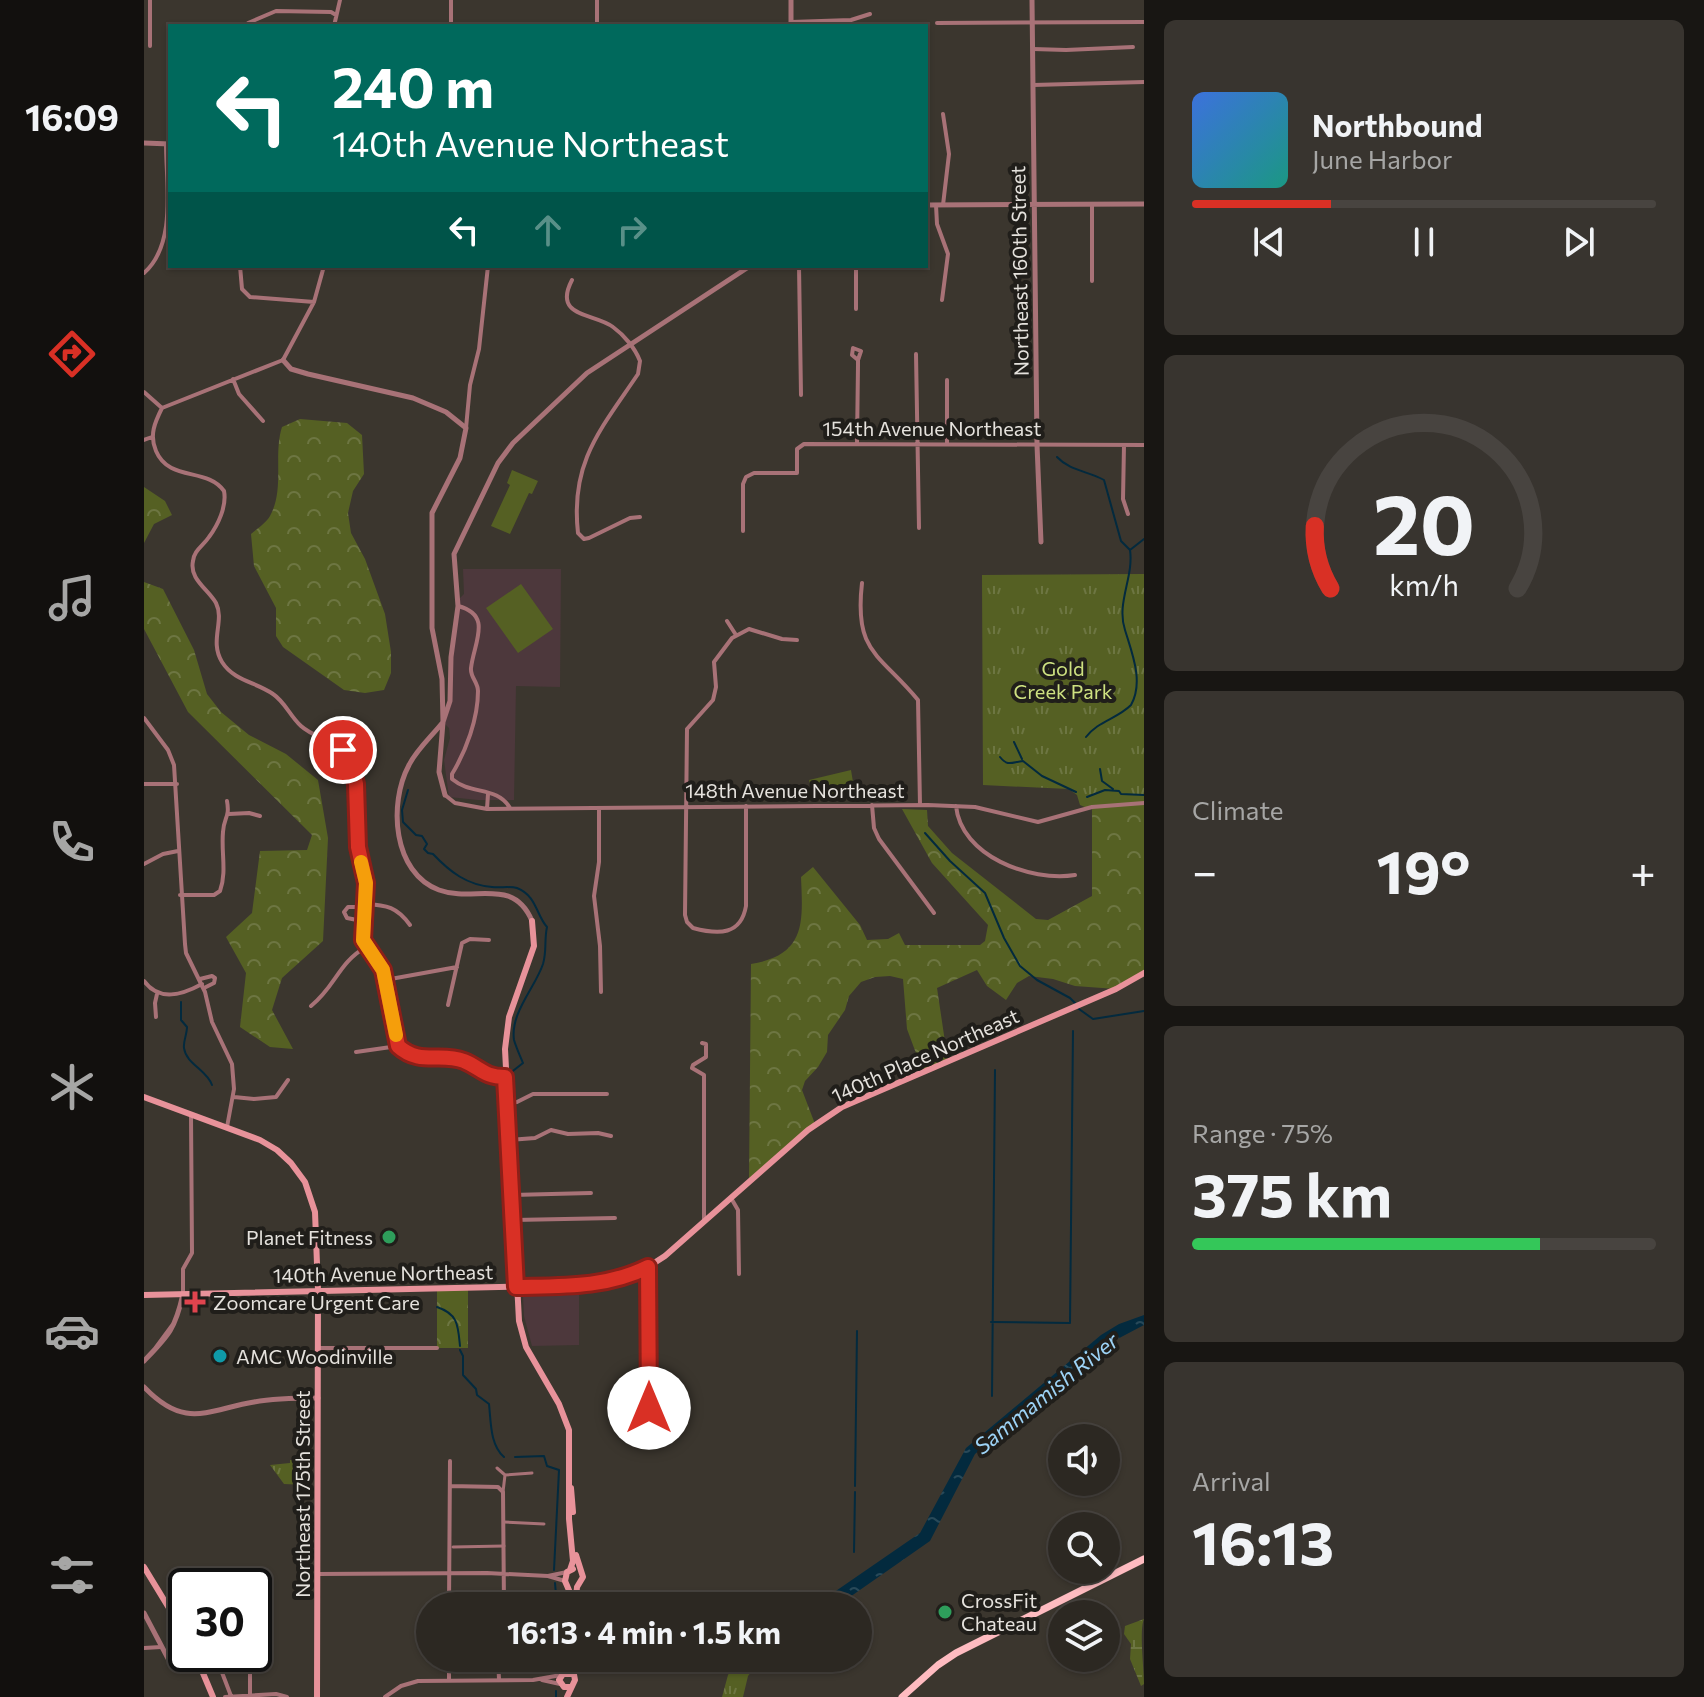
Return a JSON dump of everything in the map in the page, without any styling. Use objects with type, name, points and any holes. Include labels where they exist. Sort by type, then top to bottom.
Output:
[{"type":"main road","points":[[532,921],[534,946],[509,1017],[505,1077],[516,1287],[522,1339],[559,1404],[569,1430],[569,1519],[573,1561],[568,1571],[569,1592]]},
{"type":"main road","name":"140th Place Northeast","points":[[622,1278],[648,1267],[815,1124],[842,1107],[1116,989],[1144,973]]},
{"type":"main road","name":"Northeast 175th Street","points":[[144,1097],[260,1140],[277,1150],[305,1182],[315,1212],[318,1290],[317,1697]]},
{"type":"main road","name":"140th Avenue Northeast","points":[[144,1295],[516,1287],[594,1284],[622,1278]]},
{"type":"main road","points":[[570,1484],[574,1545],[583,1580],[576,1592]]},
{"type":"main road","points":[[902,1697],[956,1653],[1144,1559]]},
{"type":"main road","points":[[144,1567],[168,1606]]},
{"type":"main road","points":[[568,1571],[580,1571]]},
{"type":"main road","points":[[567,1583],[577,1587]]},
{"type":"main road","points":[[203,1672],[213,1697]]},
{"type":"main road","points":[[562,1674],[572,1674],[575,1680],[565,1697],[561,1685],[562,1674]]},
{"type":"main road","points":[[561,1685],[571,1687]]},
{"type":"street","points":[[150,0],[150,46]]},
{"type":"street","points":[[334,24],[340,0]]},
{"type":"street","points":[[451,0],[451,24]]},
{"type":"street","points":[[597,0],[597,24]]},
{"type":"street","points":[[791,0],[791,24],[851,20],[870,14]]},
{"type":"street","name":"Northeast 160th Street","points":[[1032,0],[1041,542]]},
{"type":"street","points":[[248,23],[276,11],[331,12],[336,15]]},
{"type":"street","points":[[937,23],[1144,22]]},
{"type":"street","points":[[1033,49],[1133,47]]},
{"type":"street","points":[[1033,85],[1144,82]]},
{"type":"street","points":[[942,300],[948,254],[937,224],[949,154],[943,114]]},
{"type":"street","points":[[144,143],[168,144],[164,241],[157,259],[144,273]]},
{"type":"street","points":[[1092,204],[1092,281]]},
{"type":"street","points":[[928,205],[1144,204]]},
{"type":"street","points":[[240,268],[242,289],[250,297],[314,302]]},
{"type":"street","points":[[323,268],[314,302],[283,360],[162,408],[152,437],[159,458],[170,469],[215,482],[224,491],[224,505],[216,526],[198,548],[192,564],[197,579],[219,612],[215,643],[220,660],[237,677],[275,695],[304,729],[343,750],[355,771],[357,835],[366,883],[362,921],[366,947],[380,963],[398,1046],[411,1056],[464,1061],[486,1075],[505,1077]]},
{"type":"street","points":[[445,795],[439,772],[443,687],[432,628],[432,513],[438,497],[455,471],[466,428],[488,268]]},
{"type":"street","points":[[532,921],[521,903],[506,895],[440,891],[424,881],[411,867],[400,842],[398,815],[401,789],[409,764],[443,722],[450,701],[451,657],[458,606],[454,560],[457,545],[505,451],[587,373],[747,268]]},
{"type":"street","points":[[799,268],[801,395]]},
{"type":"street","points":[[856,268],[856,309]]},
{"type":"street","points":[[572,280],[568,287],[568,300],[574,312],[608,324],[630,345],[640,361],[640,369],[584,458],[577,490],[578,533],[584,539],[589,538],[630,518],[640,517]]},
{"type":"street","points":[[916,354],[919,528]]},
{"type":"street","points":[[283,360],[291,369],[308,374],[413,398],[446,412],[466,428]]},
{"type":"street","points":[[857,444],[858,360]]},
{"type":"street","points":[[233,379],[239,394],[263,421]]},
{"type":"street","points":[[947,380],[947,443]]},
{"type":"street","points":[[144,392],[162,408]]},
{"type":"street","points":[[144,440],[152,437]]},
{"type":"street","name":"154th Avenue Northeast","points":[[743,531],[743,484],[746,477],[754,473],[797,473],[797,449],[803,444],[1144,445]]},
{"type":"street","points":[[1124,445],[1123,499],[1128,514]]},
{"type":"street","points":[[862,583],[861,630],[882,664],[918,700],[920,805]]},
{"type":"street","points":[[458,606],[474,612],[479,630],[470,673],[478,687],[468,740],[452,779],[460,785],[504,798],[511,809]]},
{"type":"street","points":[[727,621],[736,635]]},
{"type":"street","points":[[746,806],[746,906],[743,921],[728,930],[693,928],[685,915],[686,732],[713,700],[716,687],[714,662],[736,635],[752,629],[782,639],[797,640]]},
{"type":"street","points":[[144,718],[168,750],[174,765],[186,953],[202,984],[212,1022],[232,1064],[234,1097],[227,1127]]},
{"type":"street","points":[[144,784],[177,784]]},
{"type":"street","points":[[487,809],[488,794]]},
{"type":"street","name":"148th Avenue Northeast","points":[[445,795],[455,803],[487,809],[956,806],[982,808],[1038,822],[1092,807],[1144,803]]},
{"type":"street","points":[[180,895],[214,895],[220,891],[224,875],[223,827],[229,814],[227,801]]},
{"type":"street","points":[[872,805],[874,828],[879,839],[934,913]]},
{"type":"street","points":[[956,806],[958,824],[968,836],[1011,868],[1040,877],[1075,875]]},
{"type":"street","points":[[599,808],[599,862],[594,896],[601,992]]},
{"type":"street","points":[[229,814],[260,816]]},
{"type":"street","points":[[144,864],[163,854],[178,851]]},
{"type":"street","points":[[362,921],[347,918],[344,912],[348,907],[365,905],[392,907],[400,911],[410,925]]},
{"type":"street","points":[[448,1005],[459,950],[464,941],[477,938],[489,940]]},
{"type":"street","points":[[311,1006],[325,995],[346,960],[366,947]]},
{"type":"street","points":[[385,980],[457,967]]},
{"type":"street","points":[[144,981],[157,994],[181,993],[202,984]]},
{"type":"street","points":[[156,1017],[157,994]]},
{"type":"street","points":[[702,1043],[706,1044],[706,1057],[692,1068],[704,1075],[704,1220]]},
{"type":"street","points":[[356,1052],[398,1046]]},
{"type":"street","points":[[234,1097],[276,1097],[288,1080]]},
{"type":"street","points":[[506,1103],[517,1102],[533,1094],[607,1094]]},
{"type":"street","points":[[144,1361],[165,1341],[173,1325],[183,1294],[183,1269],[192,1253],[191,1115]]},
{"type":"street","points":[[509,1140],[535,1138],[551,1130],[611,1136]]},
{"type":"street","points":[[512,1195],[591,1193]]},
{"type":"street","points":[[731,1197],[738,1210],[739,1274]]},
{"type":"street","points":[[513,1220],[615,1218]]},
{"type":"street","points":[[648,1267],[649,1408]]},
{"type":"street","points":[[318,1348],[437,1348]]},
{"type":"street","points":[[144,1387],[166,1406],[198,1415],[266,1400],[318,1398]]},
{"type":"street","points":[[449,1592],[450,1461]]},
{"type":"street","points":[[497,1468],[505,1475],[532,1473]]},
{"type":"street","points":[[504,1592],[502,1490],[505,1475]]},
{"type":"street","points":[[450,1486],[502,1490]]},
{"type":"street","points":[[504,1522],[544,1524]]},
{"type":"street","points":[[453,1547],[504,1546]]},
{"type":"street","points":[[318,1574],[548,1576],[568,1571]]},
{"type":"street","points":[[548,1576],[567,1583]]},
{"type":"street","points":[[144,1613],[168,1658]]},
{"type":"street","points":[[144,1648],[163,1647]]},
{"type":"street","points":[[222,1672],[231,1696]]},
{"type":"street","points":[[250,1695],[252,1672]]},
{"type":"street","points":[[449,1672],[449,1680]]},
{"type":"street","points":[[499,1672],[499,1680]]},
{"type":"street","points":[[385,1697],[409,1683],[540,1679],[562,1674]]},
{"type":"street","points":[[540,1679],[561,1685]]},
{"type":"street","points":[[225,1697],[276,1694],[287,1697]]},
{"type":"shaded area","points":[[463,569],[561,569],[560,687],[516,686],[514,800],[449,797],[444,760],[450,738],[449,728],[443,722],[448,712],[458,600],[464,594]]},
{"type":"shaded area","points":[[528,1293],[579,1293],[579,1345],[532,1346],[524,1316],[523,1296]]},
{"type":"green space","points":[[300,419],[347,423],[362,435],[364,474],[353,491],[348,513],[351,533],[365,559],[385,614],[391,673],[384,690],[365,693],[344,690],[283,647],[276,636],[276,608],[254,566],[251,534],[268,519],[274,506],[282,427]]},
{"type":"green space","points":[[512,470],[538,481],[510,534],[491,526],[510,485],[507,483]]},
{"type":"green space","points":[[144,487],[165,501],[172,515],[154,524],[144,543]]},
{"type":"green space","name":"Gold Creek Park","points":[[1144,574],[1144,803],[1087,808],[1080,805],[1077,795],[1069,789],[983,785],[982,575]]},
{"type":"green space","points":[[144,582],[163,589],[194,650],[207,694],[221,712],[249,735],[286,754],[318,780],[328,838],[323,941],[282,978],[272,1010],[293,1049],[270,1047],[240,1027],[246,973],[226,937],[252,913],[260,851],[307,850],[312,835],[188,712],[144,629]]},
{"type":"green space","points":[[521,584],[553,629],[518,653],[486,608]]},
{"type":"green space","points":[[851,770],[855,794],[814,800],[809,780]]},
{"type":"green space","points":[[1144,803],[1144,973],[1116,989],[1075,986],[1029,976],[1017,983],[1006,1000],[987,986],[977,970],[937,988],[948,1062],[923,1072],[907,1029],[903,979],[875,977],[861,982],[849,996],[845,1010],[828,1035],[827,1052],[805,1081],[802,1090],[815,1124],[749,1181],[751,964],[769,960],[792,945],[801,922],[801,877],[813,867],[860,925],[867,940],[888,939],[899,933],[905,945],[980,945],[985,941],[988,925],[932,863],[902,809],[927,810],[928,826],[952,853],[1036,919],[1048,920],[1092,896],[1092,807]]},
{"type":"green space","points":[[437,1288],[468,1288],[468,1348],[437,1348]]},
{"type":"green space","points":[[290,1460],[310,1460],[309,1485],[284,1484],[270,1465],[290,1463]]},
{"type":"green space","points":[[1144,1619],[1144,1684],[1141,1686],[1130,1659],[1131,1644],[1124,1634],[1125,1626]]},
{"type":"green space","points":[[730,1672],[751,1672],[743,1697],[722,1697]]},
{"type":"water","name":"Sammamish River","points":[[1144,1315],[1144,1325],[1108,1344],[975,1454],[930,1541],[857,1592],[834,1592],[920,1533],[966,1448],[1101,1335]]},
{"type":"waterway","points":[[1057,457],[1104,480],[1121,541],[1130,550]]},
{"type":"waterway","points":[[1086,737],[1096,727],[1126,710],[1135,696],[1136,668],[1125,630],[1123,610],[1130,550],[1144,539]]},
{"type":"waterway","points":[[1014,742],[1022,759]]},
{"type":"waterway","points":[[1000,757],[1008,763],[1023,761],[1042,776],[1076,792]]},
{"type":"waterway","points":[[1100,769],[1102,781],[1113,789]]},
{"type":"waterway","points":[[408,790],[402,810],[403,822],[416,835],[422,836],[427,844],[424,849],[428,853],[467,880],[483,886],[514,887],[524,891],[547,927],[543,964],[519,1010],[514,1030],[514,1040],[523,1063],[509,1074]]},
{"type":"waterway","points":[[1087,797],[1105,790],[1144,795]]},
{"type":"waterway","points":[[925,833],[985,893],[1020,966],[1075,1003]]},
{"type":"waterway","points":[[181,1002],[181,1020],[187,1027],[186,1054],[212,1085]]},
{"type":"waterway","points":[[1079,1009],[1093,1019],[1144,1011]]},
{"type":"waterway","points":[[991,1322],[1070,1323],[1073,1031]]},
{"type":"waterway","points":[[992,1396],[995,1070]]},
{"type":"waterway","points":[[437,1307],[456,1321],[460,1346]]},
{"type":"waterway","points":[[855,1486],[857,1331]]},
{"type":"waterway","points":[[460,1350],[463,1375],[476,1389],[477,1395],[489,1404],[494,1440],[504,1457]]},
{"type":"waterway","points":[[515,1457],[544,1456],[547,1466],[559,1470],[554,1570]]},
{"type":"waterway","points":[[854,1552],[855,1492]]},
{"type":"waterway","points":[[555,1583],[556,1592]]},
{"type":"waterway","points":[[556,1691],[556,1697]]},
{"type":"slow traffic","points":[[361,862],[366,883],[363,940],[383,970],[396,1035]]},
{"type":"place","name":"Planet Fitness","points":[[389,1237]]},
{"type":"place","name":"Zoomcare Urgent Care","points":[[195,1302]]},
{"type":"place","name":"AMC Woodinville","points":[[220,1356]]},
{"type":"place","name":"CrossFit Chateau","points":[[945,1612]]},
{"type":"route","points":[[343,750],[355,771],[358,847],[366,883],[363,940],[383,970],[398,1046],[411,1056],[464,1061],[486,1075],[505,1077],[516,1287],[594,1284],[622,1278],[648,1267],[649,1408]]}]
